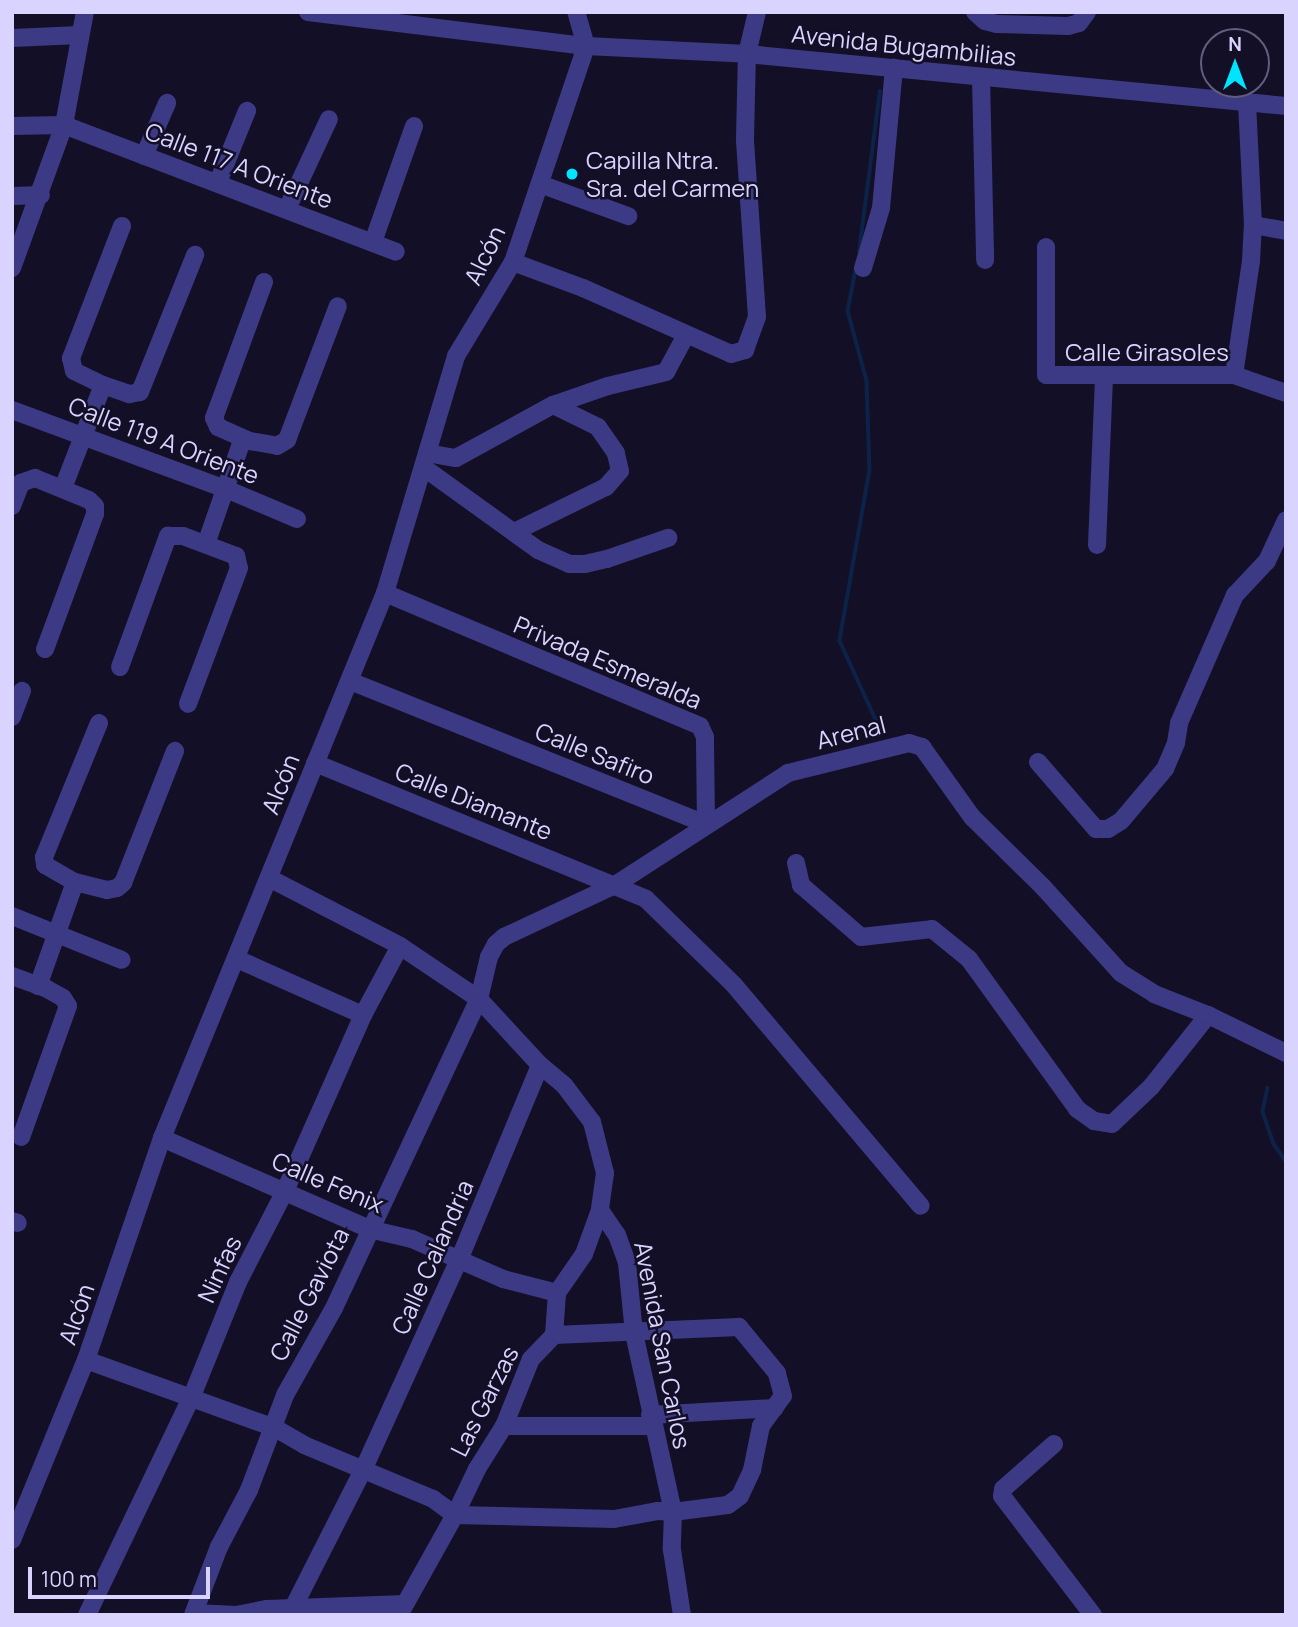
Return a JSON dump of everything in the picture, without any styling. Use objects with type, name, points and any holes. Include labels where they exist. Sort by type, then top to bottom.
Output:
[{"type":"street","points":[[12,268],[41,195],[64,125],[85,12]]},
{"type":"street","name":"Avenida Bugambilias","points":[[308,12],[586,46],[747,54],[1286,106]]},
{"type":"street","points":[[576,12],[586,46]]},
{"type":"street","points":[[513,262],[583,288],[731,354],[740,354],[751,340],[757,317],[745,139],[747,54],[757,12]]},
{"type":"street","points":[[975,13],[985,21],[997,24],[1068,26],[1079,23],[1087,12]]},
{"type":"street","points":[[12,38],[80,35]]},
{"type":"street","name":"Alcón","points":[[12,1540],[86,1360],[162,1138],[385,593],[456,356],[513,262],[586,46]]},
{"type":"street","points":[[863,268],[881,208],[894,68]]},
{"type":"street","points":[[981,78],[985,260]]},
{"type":"street","points":[[144,156],[167,103]]},
{"type":"street","points":[[1234,375],[1251,261],[1253,225],[1247,104]]},
{"type":"street","points":[[218,182],[247,111]]},
{"type":"street","points":[[287,209],[329,119]]},
{"type":"street","points":[[12,126],[64,125]]},
{"type":"street","name":"Calle 117 A Oriente","points":[[64,125],[396,252]]},
{"type":"street","points":[[373,242],[414,126]]},
{"type":"street","points":[[540,184],[628,216]]},
{"type":"street","points":[[12,196],[41,195]]},
{"type":"street","points":[[1253,225],[1286,230]]},
{"type":"street","points":[[122,226],[71,358],[74,371],[103,385],[129,394],[140,392],[195,255]]},
{"type":"street","name":"Calle Girasoles","points":[[1046,247],[1046,375],[1234,375],[1286,393]]},
{"type":"street","points":[[264,282],[215,412],[218,427],[243,438],[270,446],[277,446],[287,440],[338,306]]},
{"type":"street","points":[[425,460],[456,458],[553,405],[608,386],[666,372],[686,335]]},
{"type":"street","points":[[1097,545],[1104,377]]},
{"type":"street","points":[[63,488],[103,385]]},
{"type":"street","points":[[516,531],[606,487],[620,471],[616,453],[598,427],[553,405]]},
{"type":"street","name":"Calle 119 A Oriente","points":[[12,410],[226,489],[297,519]]},
{"type":"street","points":[[206,544],[243,438]]},
{"type":"street","points":[[425,460],[547,555],[577,564],[607,559],[668,538]]},
{"type":"street","points":[[12,506],[21,483],[26,478],[63,488],[89,500],[95,506],[95,514],[46,649]]},
{"type":"street","points":[[1038,762],[1096,829],[1108,829],[1121,821],[1165,769],[1176,743],[1179,723],[1235,595],[1267,561],[1286,520]]},
{"type":"street","points":[[120,667],[164,542],[176,534],[236,556],[239,568],[188,704]]},
{"type":"street","name":"Privada Esmeralda","points":[[385,593],[700,726],[705,737],[706,824]]},
{"type":"street","name":"Calle Safiro","points":[[351,681],[706,824]]},
{"type":"street","points":[[12,717],[22,691]]},
{"type":"street","points":[[99,723],[44,857],[44,866],[75,882],[107,890],[117,888],[123,883],[175,751]]},
{"type":"street","name":"Arenal","points":[[479,999],[489,957],[504,937],[615,885],[788,773],[909,743],[922,747],[972,817],[1043,887],[1121,973],[1154,994],[1208,1015],[1286,1053]]},
{"type":"street","name":"Calle Diamante","points":[[315,763],[646,899],[734,985],[921,1206]]},
{"type":"street","points":[[796,863],[801,885],[861,937],[932,929],[969,959],[1077,1109],[1094,1121],[1112,1124],[1151,1087],[1208,1015]]},
{"type":"street","points":[[269,878],[400,946],[479,999],[540,1065],[564,1085],[592,1122],[605,1173],[600,1210],[584,1254],[556,1293]]},
{"type":"street","points":[[38,986],[59,934],[75,882]]},
{"type":"street","points":[[12,916],[122,960]]},
{"type":"street","name":"Ninfas","points":[[88,1615],[192,1396],[237,1282],[285,1191],[363,1015],[400,946]]},
{"type":"street","points":[[237,959],[363,1015]]},
{"type":"street","points":[[12,976],[63,998],[68,1006],[21,1137]]},
{"type":"street","name":"Calle Gaviota","points":[[193,1614],[219,1546],[249,1490],[275,1428],[285,1395],[334,1308],[479,999]]},
{"type":"street","name":"Calle Calandria","points":[[293,1608],[364,1468],[459,1260],[540,1065]]},
{"type":"street","name":"Calle Fenix","points":[[162,1138],[369,1229],[412,1239],[503,1279],[556,1293]]},
{"type":"street","name":"Avenida San Carlos","points":[[600,1210],[624,1251],[634,1333],[673,1513],[672,1550],[682,1615]]},
{"type":"street","name":"Las Garzas","points":[[402,1610],[455,1515],[477,1469],[504,1426],[531,1359],[554,1335],[556,1293]]},
{"type":"street","points":[[86,1360],[275,1428],[304,1445],[433,1499],[455,1515],[614,1518],[728,1505],[740,1496],[752,1470],[761,1426],[783,1396],[781,1381],[739,1327],[554,1335]]},
{"type":"street","points":[[504,1426],[651,1420],[775,1409]]},
{"type":"street","points":[[1054,1444],[1003,1489],[1002,1496],[1093,1615]]},
{"type":"street","points":[[193,1614],[237,1615],[293,1608],[402,1610]]},
{"type":"waterway","points":[[859,252],[880,91]]},
{"type":"waterway","points":[[856,270],[848,311],[867,381],[870,470],[840,641],[878,724]]},
{"type":"waterway","points":[[1268,1088],[1263,1112],[1274,1144],[1286,1161]]},
{"type":"place","name":"Capilla Ntra. Sra. del Carmen","points":[[572,174]]}]
